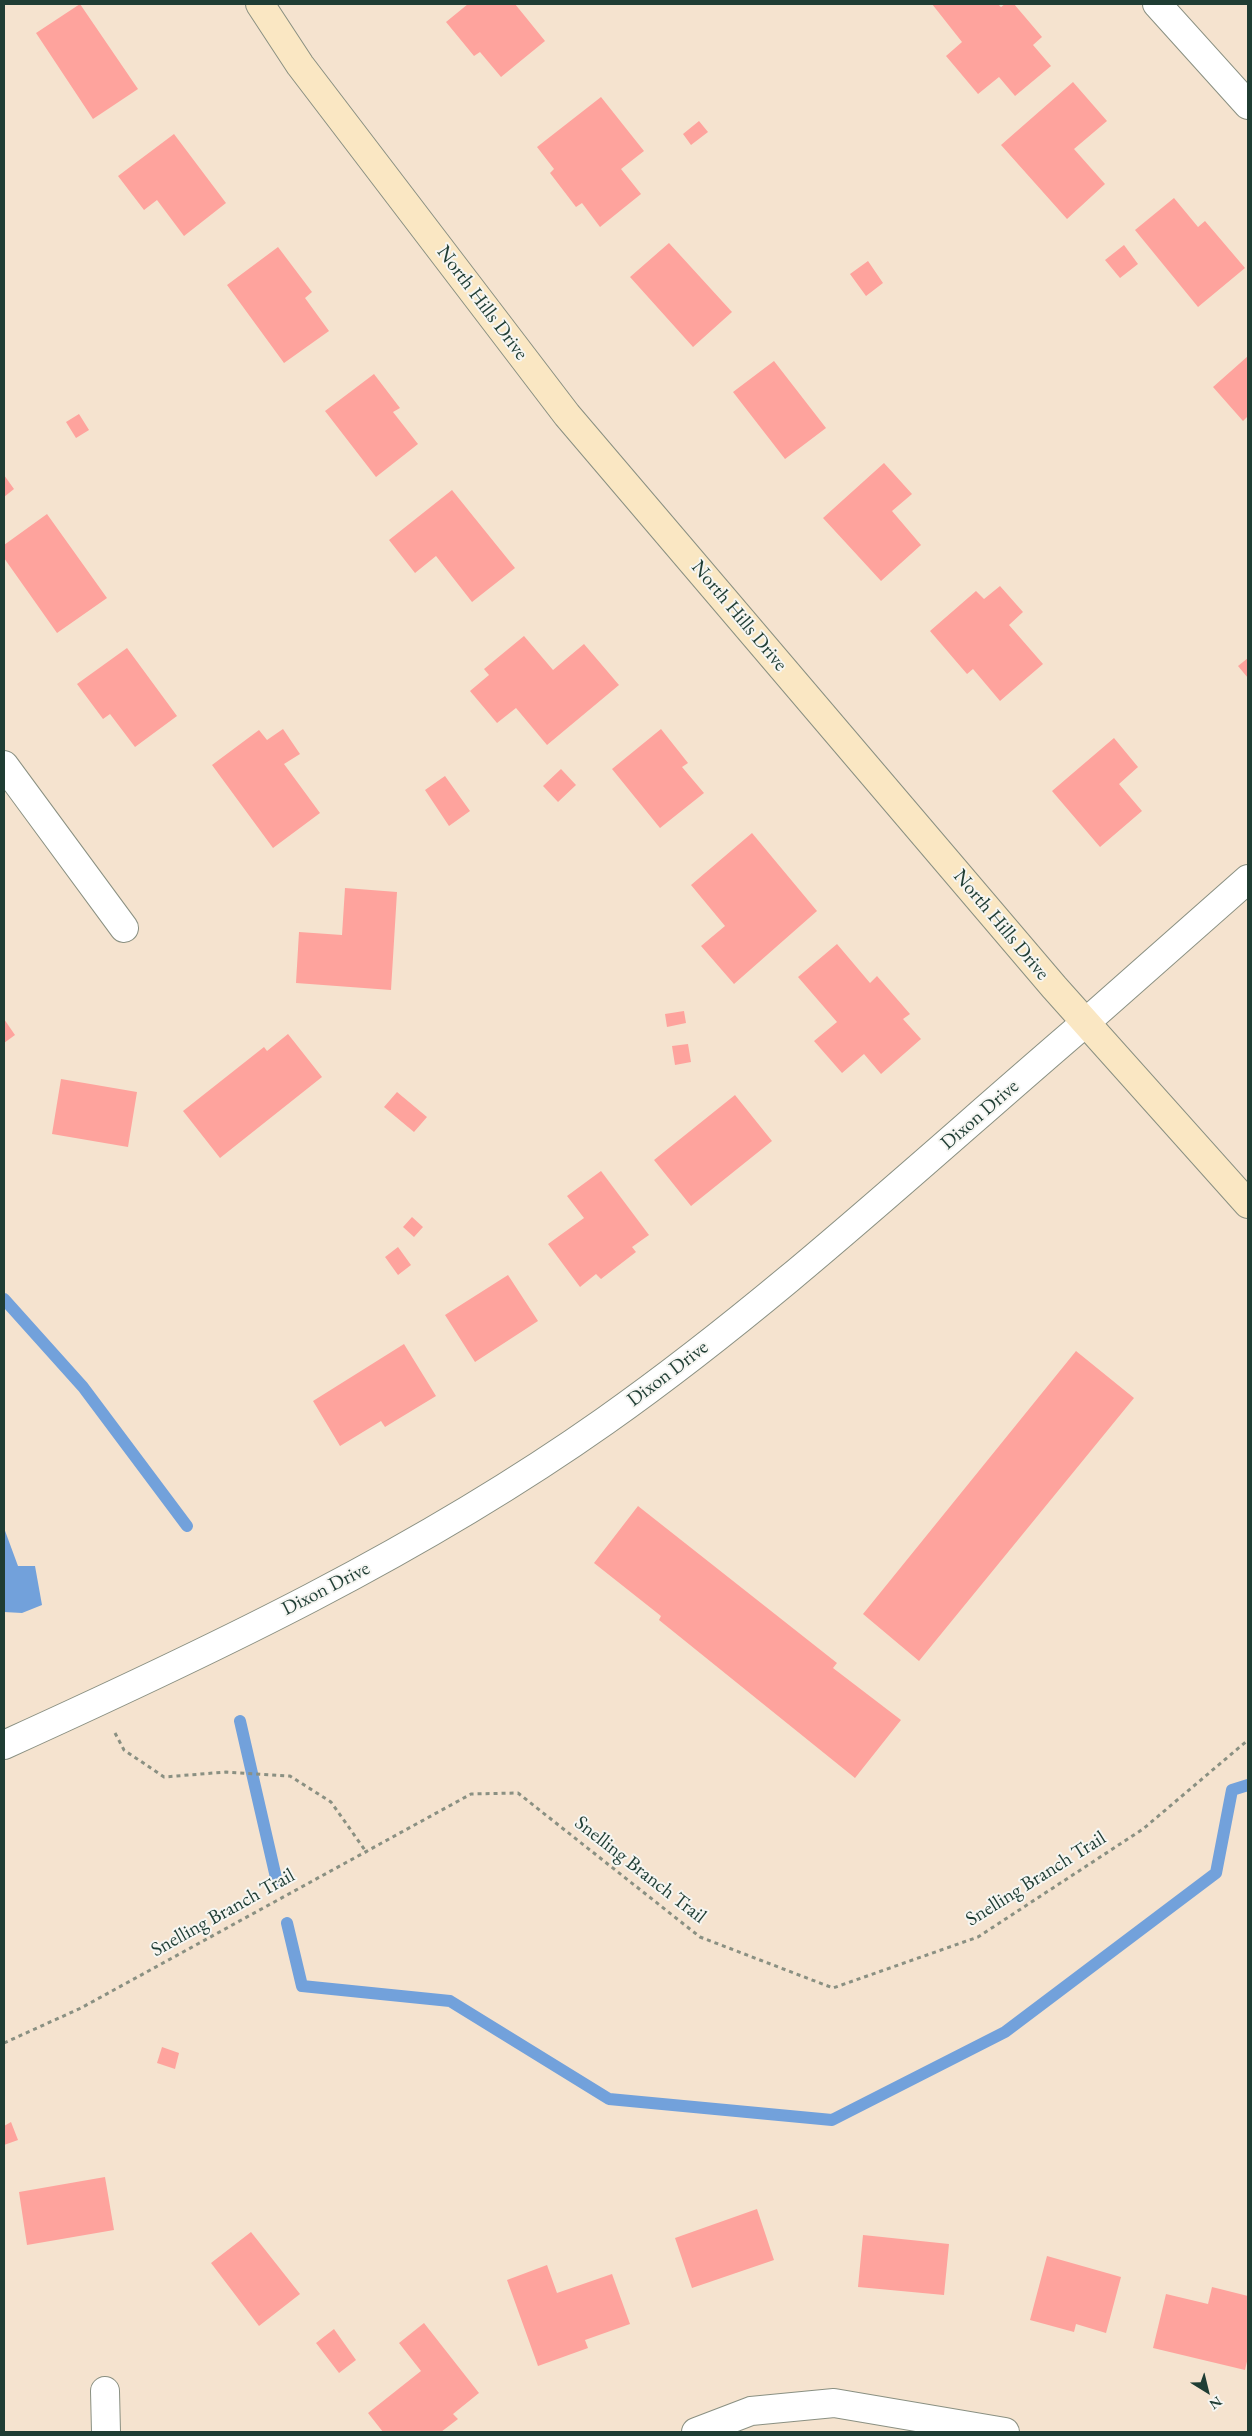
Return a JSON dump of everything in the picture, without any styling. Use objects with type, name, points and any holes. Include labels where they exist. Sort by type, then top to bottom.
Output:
[{"type":"main road","name":"North Hills Drive","points":[[260,4],[300,65],[567,414],[1085,1023],[1248,1204]]},
{"type":"street","points":[[1157,4],[1248,105]]},
{"type":"street","points":[[4,765],[124,928]]},
{"type":"street","name":"Dixon Drive","points":[[4,1745],[182,1663],[378,1563],[497,1494],[604,1421],[707,1345],[798,1272],[1248,879]]},
{"type":"street","points":[[105,2391],[106,2432]]},
{"type":"street","points":[[696,2432],[751,2411],[834,2403],[1005,2432]]},
{"type":"path","points":[[98,1702],[124,1750],[164,1777],[226,1772],[290,1776],[331,1802],[367,1852]]},
{"type":"path","name":"Snelling Branch Trail","points":[[4,2043],[81,2008],[471,1794],[518,1793],[700,1937],[833,1988],[978,1937],[1143,1829],[1248,1740]]},
{"type":"water","points":[[4,1528],[18,1566],[35,1566],[42,1605],[22,1613],[4,1612]]},
{"type":"building","points":[[80,4],[138,89],[93,119],[36,33]]},
{"type":"building","points":[[468,4],[515,4],[545,41],[501,77],[480,52],[474,56],[446,22]]},
{"type":"building","points":[[932,4],[998,4],[1001,7],[1005,4],[1014,4],[1042,37],[1033,45],[1051,66],[1015,96],[999,77],[978,94],[946,56],[962,42]]},
{"type":"building","points":[[1073,82],[1107,121],[1074,149],[1105,184],[1067,219],[1001,145]]},
{"type":"building","points":[[601,97],[644,151],[621,169],[641,194],[600,227],[582,203],[576,207],[550,173],[554,169],[537,147]]},
{"type":"building","points":[[699,121],[708,132],[691,145],[683,134]]},
{"type":"building","points":[[174,134],[226,203],[184,236],[157,200],[144,210],[118,176]]},
{"type":"building","points":[[1174,198],[1198,227],[1205,221],[1245,268],[1198,307],[1135,230]]},
{"type":"building","points":[[669,243],[732,312],[693,347],[630,277]]},
{"type":"building","points":[[1124,245],[1138,264],[1120,278],[1105,260]]},
{"type":"building","points":[[278,247],[312,292],[305,298],[329,331],[284,363],[227,285]]},
{"type":"building","points":[[868,261],[883,283],[866,296],[850,274]]},
{"type":"building","points":[[1248,356],[1248,416],[1243,421],[1213,387]]},
{"type":"building","points":[[774,361],[826,428],[785,459],[733,392]]},
{"type":"building","points":[[374,374],[400,408],[393,412],[418,444],[376,477],[325,411]]},
{"type":"building","points":[[79,414],[89,430],[76,438],[66,422]]},
{"type":"building","points":[[884,463],[912,494],[892,511],[921,545],[881,581],[823,518]]},
{"type":"building","points":[[4,475],[14,489],[4,497]]},
{"type":"building","points":[[452,490],[515,568],[472,602],[436,556],[415,573],[389,540]]},
{"type":"building","points":[[47,514],[107,598],[57,633],[4,558],[4,545]]},
{"type":"building","points":[[1000,586],[1023,612],[1009,625],[1043,664],[1000,701],[973,669],[967,674],[930,631],[976,591],[984,599]]},
{"type":"building","points":[[524,636],[553,670],[584,644],[619,685],[547,745],[516,708],[497,723],[470,691],[489,675],[484,669]]},
{"type":"building","points":[[127,648],[177,716],[135,747],[110,714],[103,719],[77,684]]},
{"type":"building","points":[[1248,658],[1248,678],[1238,666]]},
{"type":"building","points":[[283,729],[300,754],[284,764],[320,813],[273,848],[212,765],[259,730],[267,740]]},
{"type":"building","points":[[661,729],[688,763],[682,767],[704,793],[660,828],[612,769]]},
{"type":"building","points":[[1114,738],[1138,767],[1119,784],[1142,811],[1100,847],[1052,791]]},
{"type":"building","points":[[561,769],[576,785],[558,802],[543,786]]},
{"type":"building","points":[[445,776],[470,811],[449,826],[425,790]]},
{"type":"building","points":[[752,833],[817,911],[734,984],[701,946],[725,926],[691,885]]},
{"type":"building","points":[[345,888],[397,892],[391,990],[296,983],[299,932],[342,935]]},
{"type":"building","points":[[837,944],[870,983],[877,976],[910,1014],[903,1019],[921,1039],[881,1074],[864,1054],[842,1073],[814,1041],[837,1022],[798,977]]},
{"type":"building","points":[[684,1011],[686,1023],[667,1027],[665,1014]]},
{"type":"building","points":[[4,1019],[15,1035],[4,1043]]},
{"type":"building","points":[[288,1034],[322,1077],[220,1158],[183,1111],[264,1047],[267,1051]]},
{"type":"building","points":[[688,1044],[691,1062],[675,1065],[672,1046]]},
{"type":"building","points":[[61,1079],[137,1092],[128,1147],[52,1134]]},
{"type":"building","points":[[397,1092],[427,1117],[414,1132],[384,1107]]},
{"type":"building","points":[[735,1095],[772,1141],[691,1206],[654,1160]]},
{"type":"building","points":[[601,1171],[649,1235],[632,1247],[636,1252],[601,1279],[596,1274],[580,1287],[548,1244],[584,1218],[567,1196]]},
{"type":"building","points":[[412,1217],[423,1227],[414,1237],[403,1227]]},
{"type":"building","points":[[398,1247],[411,1265],[398,1275],[385,1257]]},
{"type":"building","points":[[508,1275],[538,1321],[475,1362],[445,1315]]},
{"type":"building","points":[[404,1344],[436,1396],[385,1427],[381,1421],[340,1446],[313,1401]]},
{"type":"building","points":[[1076,1351],[1134,1398],[919,1661],[863,1614]]},
{"type":"building","points":[[638,1506],[837,1663],[833,1668],[901,1720],[855,1778],[659,1620],[661,1616],[594,1563]]},
{"type":"building","points":[[162,2047],[179,2053],[175,2069],[157,2063]]},
{"type":"building","points":[[11,2122],[18,2140],[4,2145],[4,2126]]},
{"type":"building","points":[[105,2177],[114,2230],[27,2245],[19,2192]]},
{"type":"building","points":[[757,2209],[774,2260],[692,2288],[675,2238]]},
{"type":"building","points":[[251,2232],[300,2294],[259,2326],[211,2263]]},
{"type":"building","points":[[863,2235],[949,2244],[944,2295],[858,2287]]},
{"type":"building","points":[[1047,2256],[1121,2277],[1106,2333],[1076,2324],[1074,2332],[1030,2320]]},
{"type":"building","points":[[547,2265],[557,2293],[612,2274],[630,2324],[585,2340],[588,2348],[538,2366],[507,2280]]},
{"type":"building","points":[[1212,2287],[1248,2296],[1248,2357],[1245,2370],[1153,2348],[1166,2294],[1208,2304]]},
{"type":"building","points":[[424,2323],[479,2393],[453,2414],[458,2419],[441,2432],[383,2432],[368,2413],[421,2371],[399,2343]]},
{"type":"building","points":[[334,2329],[356,2360],[339,2373],[316,2343]]},
{"type":"waterway","points":[[4,1299],[83,1387],[187,1526]]},
{"type":"waterway","points":[[240,1721],[277,1882]]},
{"type":"waterway","points":[[287,1923],[302,1986],[450,2001],[609,2099],[832,2120],[1005,2032],[1216,1873],[1232,1790],[1248,1785]]}]
